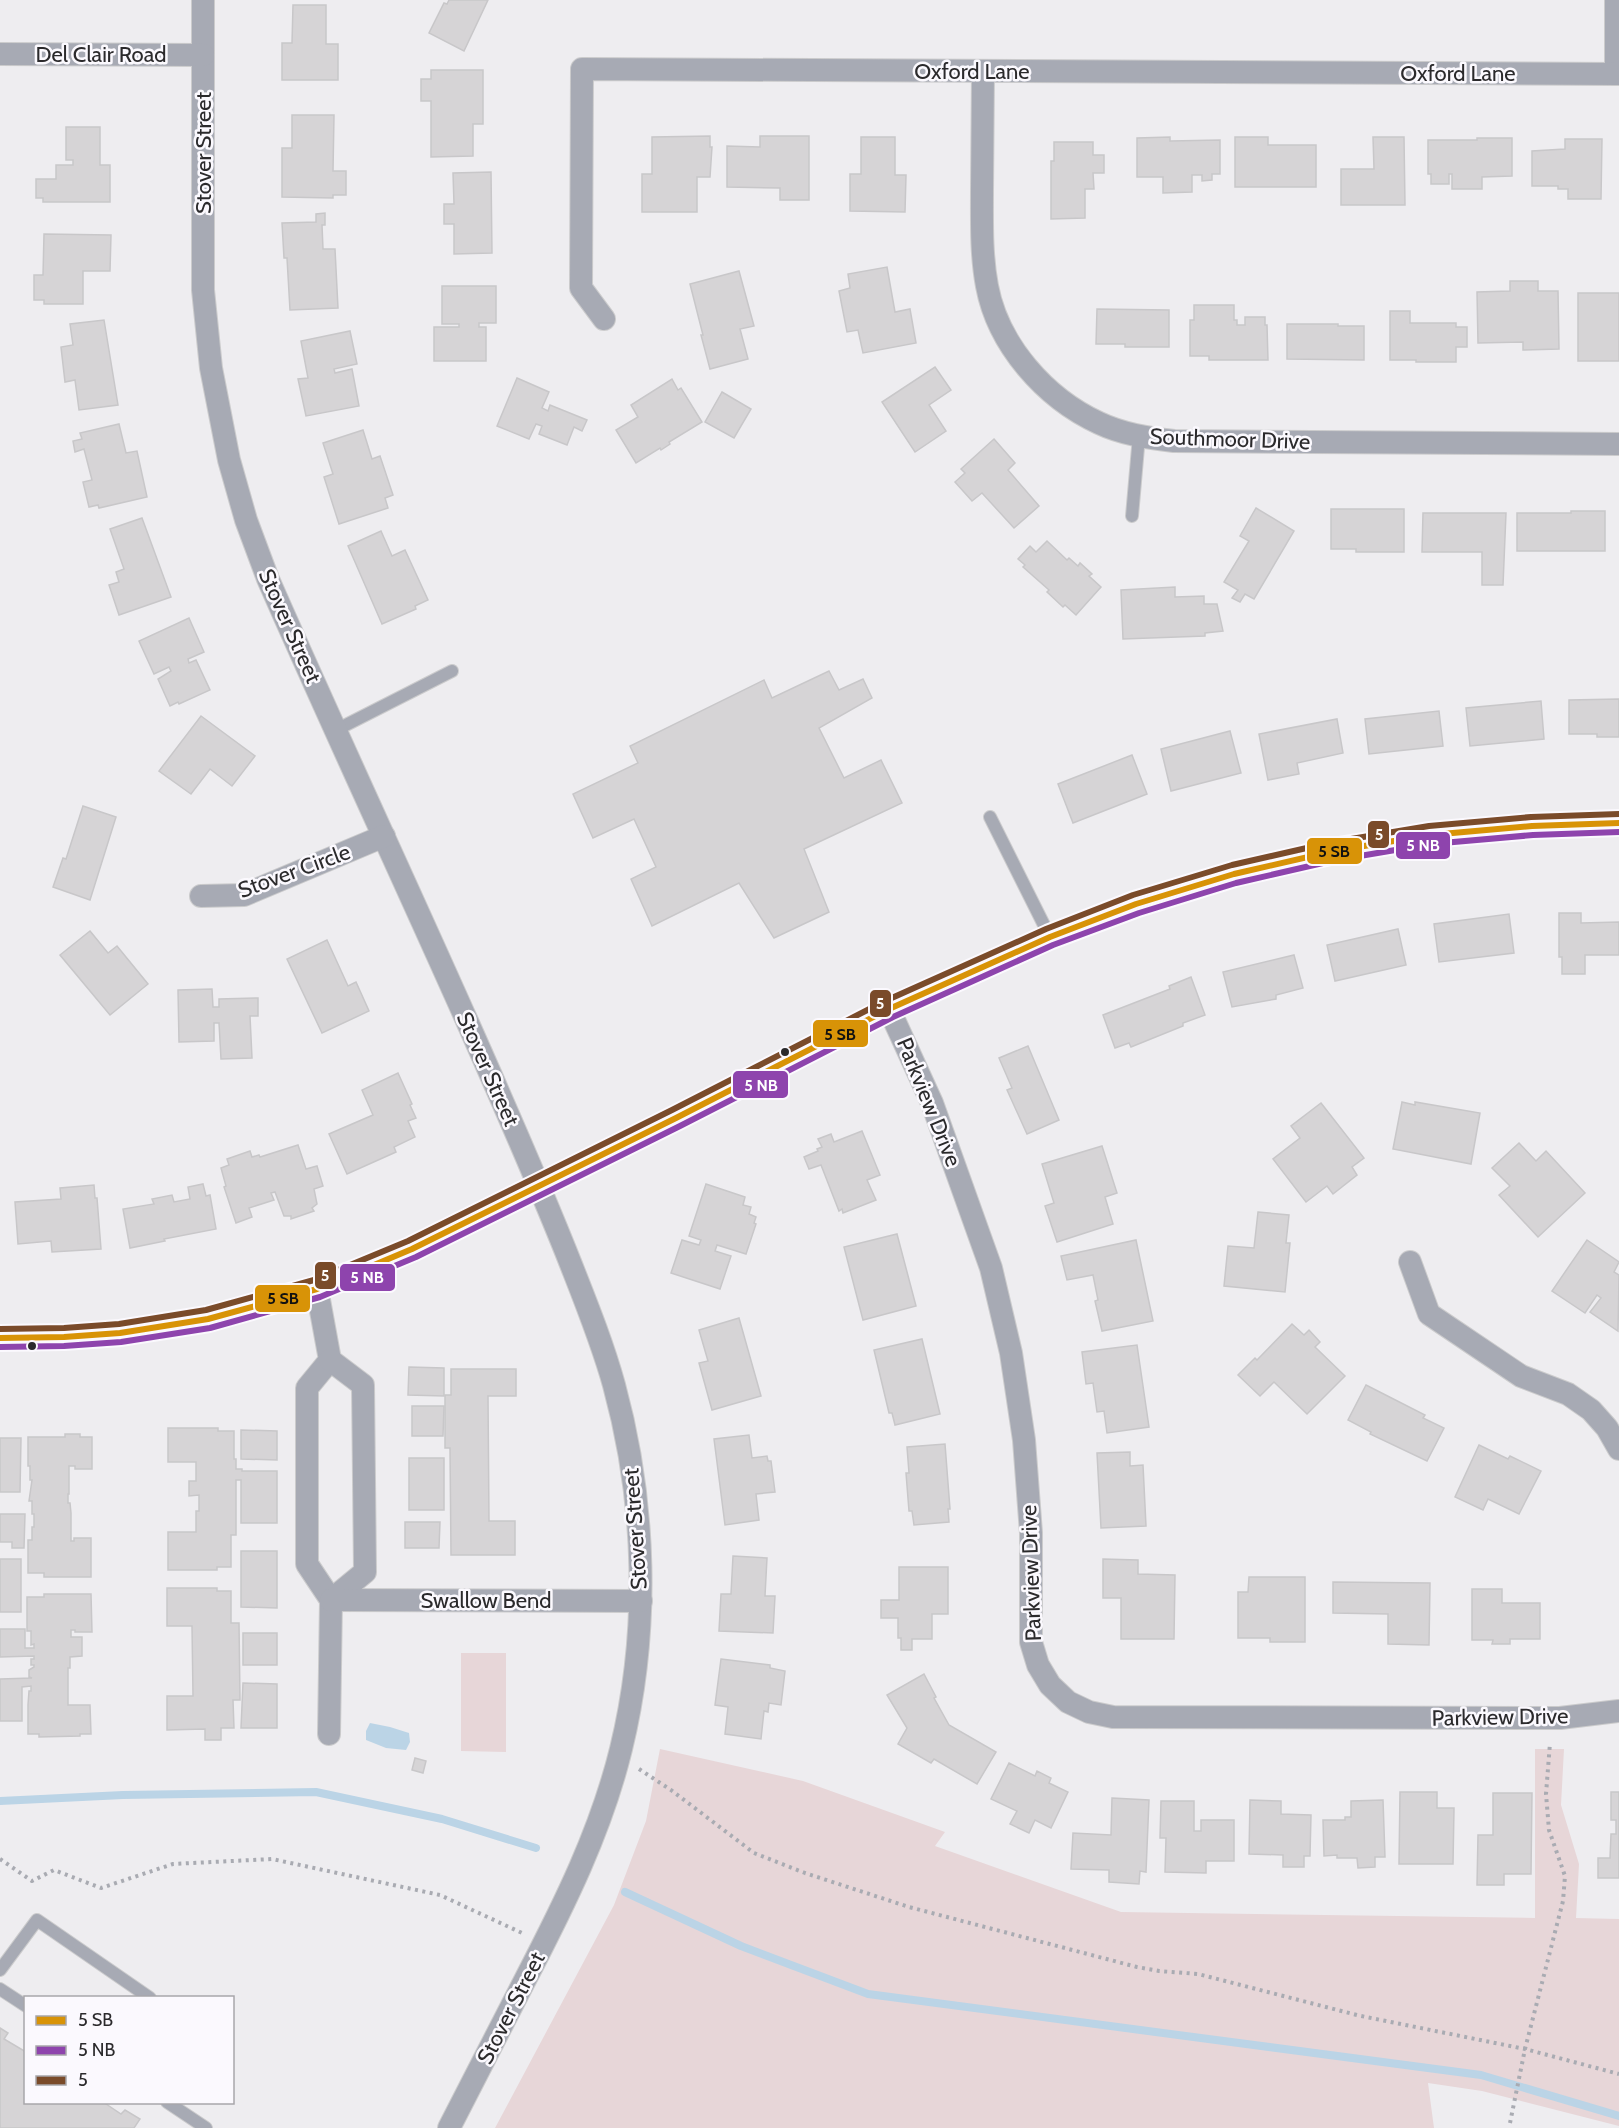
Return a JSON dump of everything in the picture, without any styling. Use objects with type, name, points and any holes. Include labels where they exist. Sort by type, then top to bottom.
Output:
[{"type":"street","name":"Stover Street","points":[[203,0],[203,290],[211,368],[229,460],[246,520],[268,579],[540,1185],[590,1312],[614,1384],[632,1469],[639,1533],[640,1601],[635,1673],[619,1756],[604,1809],[586,1856],[449,2128]]},
{"type":"street","points":[[1616,0],[1617,74]]},
{"type":"street","name":"Del Clair Road","points":[[0,54],[203,55]]},
{"type":"street","name":"Oxford Lane","points":[[604,319],[581,288],[582,69],[1617,74]]},
{"type":"street","name":"Southmoor Drive","points":[[983,71],[982,254],[988,288],[996,315],[1028,369],[1047,389],[1075,410],[1100,424],[1139,436],[1174,441],[1619,444]]},
{"type":"street","points":[[0,1338],[120,1333],[208,1319],[317,1289],[412,1249],[889,1009],[1050,937],[1146,900],[1234,874],[1334,851],[1430,835],[1532,826],[1619,823]]},
{"type":"street","name":"Stover Circle","points":[[201,896],[244,895],[384,836]]},
{"type":"street","name":"Parkview Drive","points":[[889,1009],[932,1103],[994,1278],[1011,1353],[1024,1440],[1031,1533],[1031,1642],[1038,1665],[1050,1685],[1068,1702],[1089,1712],[1113,1717],[1551,1718],[1619,1711]]},
{"type":"street","points":[[1410,1262],[1429,1314],[1521,1376],[1568,1394],[1592,1410],[1607,1428],[1619,1449]]},
{"type":"street","points":[[317,1289],[330,1360],[363,1385],[365,1572],[331,1600]]},
{"type":"street","points":[[329,1734],[331,1600],[307,1564],[307,1388],[330,1360]]},
{"type":"street","name":"Swallow Bend","points":[[331,1600],[640,1601]]},
{"type":"lane","points":[[1132,516],[1139,436]]},
{"type":"lane","points":[[336,730],[452,671]]},
{"type":"lane","points":[[990,817],[1050,937]]},
{"type":"lane","points":[[0,1970],[37,1920],[147,1996]]},
{"type":"lane","points":[[0,1989],[24,2005]]},
{"type":"lane","points":[[169,2104],[206,2128]]},
{"type":"path","points":[[1510,2123],[1563,1900],[1565,1876],[1549,1830],[1546,1794],[1551,1718]]},
{"type":"path","points":[[619,1756],[671,1790],[753,1853],[909,1907],[1137,1967],[1198,1974],[1361,2016],[1526,2049],[1619,2074]]},
{"type":"path","points":[[0,1859],[32,1881],[54,1870],[101,1888],[173,1864],[272,1859],[440,1895],[544,1943]]},
{"type":"shaded area","points":[[461,1653],[506,1653],[506,1752],[461,1751]]},
{"type":"shaded area","points":[[660,1749],[803,1781],[945,1832],[935,1846],[1121,1912],[1535,1918],[1535,1749],[1564,1749],[1561,1805],[1579,1864],[1576,1918],[1619,1919],[1619,2126],[1482,2091],[1428,2083],[1434,2128],[495,2128],[614,1905],[646,1821]]},
{"type":"water","points":[[370,1723],[409,1733],[410,1742],[406,1750],[386,1748],[366,1740],[366,1731]]},
{"type":"building","points":[[449,0],[488,0],[464,51],[429,33],[444,3],[447,4]]},
{"type":"building","points":[[293,5],[326,5],[326,44],[338,44],[338,80],[282,80],[282,43],[292,43]]},
{"type":"building","points":[[431,70],[483,70],[483,124],[473,124],[473,156],[431,157],[431,101],[421,101],[421,79],[431,79]]},
{"type":"building","points":[[292,115],[334,115],[333,171],[346,171],[346,195],[333,195],[333,198],[282,197],[282,148],[292,148]]},
{"type":"building","points":[[66,127],[100,127],[100,165],[110,165],[110,202],[43,202],[43,198],[36,198],[36,179],[56,179],[56,165],[73,165],[73,160],[66,160]]},
{"type":"building","points":[[710,136],[710,147],[712,147],[710,177],[697,177],[697,212],[642,212],[642,174],[652,174],[652,137]]},
{"type":"building","points":[[760,136],[809,136],[809,200],[780,200],[780,188],[727,187],[727,146],[760,147]]},
{"type":"building","points":[[861,137],[895,137],[895,175],[906,175],[905,212],[850,211],[850,174],[861,174]]},
{"type":"building","points":[[1170,137],[1170,141],[1220,140],[1220,174],[1212,174],[1212,180],[1202,181],[1202,175],[1192,175],[1192,192],[1163,193],[1163,177],[1137,177],[1137,138]]},
{"type":"building","points":[[1235,137],[1268,137],[1268,145],[1316,145],[1316,187],[1235,187]]},
{"type":"building","points":[[1373,137],[1404,137],[1405,205],[1341,205],[1341,169],[1374,169]]},
{"type":"building","points":[[1477,138],[1512,138],[1512,176],[1482,177],[1482,189],[1452,189],[1452,174],[1449,174],[1449,184],[1431,184],[1431,174],[1428,174],[1428,140],[1477,140]]},
{"type":"building","points":[[1565,139],[1602,139],[1601,199],[1568,199],[1568,189],[1558,189],[1558,186],[1532,186],[1532,151],[1565,149]]},
{"type":"building","points":[[1054,142],[1093,142],[1093,155],[1104,155],[1104,173],[1093,173],[1094,189],[1085,189],[1085,218],[1051,219],[1051,161],[1054,161]]},
{"type":"building","points":[[491,172],[492,253],[454,254],[454,224],[444,224],[444,204],[454,204],[453,173]]},
{"type":"building","points":[[325,213],[325,225],[322,225],[323,249],[335,249],[338,308],[290,310],[282,223],[316,222],[316,214]]},
{"type":"building","points":[[44,234],[111,235],[110,271],[83,271],[83,304],[44,304],[44,300],[34,300],[34,275],[43,275]]},
{"type":"building","points":[[887,267],[895,312],[910,309],[916,343],[863,353],[858,330],[847,332],[839,291],[850,288],[848,274]]},
{"type":"building","points":[[739,271],[754,326],[740,329],[748,359],[710,369],[690,284]]},
{"type":"building","points":[[1510,281],[1538,281],[1538,291],[1558,291],[1559,349],[1523,350],[1523,342],[1478,343],[1477,292],[1510,291]]},
{"type":"building","points":[[442,286],[496,286],[496,323],[479,323],[479,327],[486,327],[486,361],[434,361],[434,327],[459,327],[459,324],[442,324]]},
{"type":"building","points":[[1578,293],[1619,293],[1619,361],[1578,361]]},
{"type":"building","points":[[1194,305],[1234,305],[1234,320],[1237,320],[1237,325],[1245,325],[1245,317],[1265,317],[1268,360],[1209,360],[1209,356],[1190,356],[1190,320],[1194,320]]},
{"type":"building","points":[[1097,309],[1169,310],[1169,347],[1125,347],[1125,344],[1096,344]]},
{"type":"building","points":[[1390,311],[1410,311],[1410,323],[1456,323],[1456,327],[1467,327],[1467,347],[1456,347],[1456,362],[1390,360]]},
{"type":"building","points":[[104,320],[118,405],[79,410],[75,380],[65,382],[61,347],[73,345],[70,324]]},
{"type":"building","points":[[1287,324],[1364,326],[1364,360],[1287,359]]},
{"type":"building","points":[[350,331],[357,364],[334,369],[335,373],[352,369],[359,406],[306,416],[298,379],[308,378],[301,341]]},
{"type":"building","points":[[935,367],[951,390],[929,405],[946,431],[915,452],[882,402]]},
{"type":"building","points":[[517,378],[549,392],[542,408],[548,411],[550,405],[587,420],[582,431],[574,427],[567,445],[539,434],[542,426],[536,424],[529,439],[497,426]]},
{"type":"building","points":[[672,379],[678,390],[681,388],[702,422],[669,442],[670,444],[661,450],[660,448],[636,463],[616,430],[638,417],[631,405]]},
{"type":"building","points":[[722,392],[751,409],[734,438],[705,422]]},
{"type":"building","points":[[119,424],[126,453],[137,451],[147,497],[99,508],[98,505],[89,507],[83,482],[92,480],[84,449],[75,452],[73,441],[82,439],[80,433]]},
{"type":"building","points":[[363,430],[372,459],[380,456],[393,495],[385,498],[388,508],[339,524],[324,477],[333,474],[323,443]]},
{"type":"building","points":[[994,439],[1015,463],[1008,470],[1039,506],[1014,528],[982,493],[972,501],[955,482],[965,473],[961,469]]},
{"type":"building","points":[[1256,508],[1294,531],[1254,599],[1245,594],[1240,602],[1232,598],[1238,590],[1224,582],[1249,541],[1240,536]]},
{"type":"building","points":[[1331,509],[1404,509],[1404,552],[1356,552],[1356,549],[1331,549]]},
{"type":"building","points":[[1571,511],[1605,511],[1605,551],[1517,551],[1517,513],[1571,513]]},
{"type":"building","points":[[1423,513],[1506,513],[1503,585],[1482,585],[1482,552],[1422,552]]},
{"type":"building","points":[[142,518],[171,597],[119,615],[109,585],[119,582],[116,572],[124,569],[110,529]]},
{"type":"building","points":[[381,531],[392,556],[405,550],[428,600],[415,606],[416,609],[382,624],[348,546]]},
{"type":"building","points":[[1047,541],[1067,560],[1069,558],[1078,566],[1080,563],[1101,587],[1076,615],[1065,605],[1063,607],[1047,592],[1049,590],[1023,567],[1025,565],[1018,559],[1030,546],[1036,552]]},
{"type":"building","points":[[1175,587],[1175,597],[1204,596],[1204,604],[1217,604],[1223,631],[1205,633],[1205,636],[1123,639],[1121,590]]},
{"type":"building","points":[[189,618],[204,652],[188,659],[189,663],[196,660],[210,690],[170,706],[158,679],[171,671],[169,667],[154,674],[139,641]]},
{"type":"building","points":[[829,671],[839,690],[863,679],[872,698],[819,728],[844,778],[881,760],[902,803],[804,849],[829,912],[774,938],[739,883],[652,926],[631,879],[656,867],[634,819],[593,838],[573,794],[638,763],[630,746],[764,680],[772,698]]},
{"type":"building","points":[[1619,699],[1619,737],[1569,734],[1569,700]]},
{"type":"building","points":[[1541,701],[1544,739],[1470,746],[1466,708]]},
{"type":"building","points":[[1439,711],[1443,746],[1369,754],[1365,719]]},
{"type":"building","points":[[201,716],[255,756],[232,786],[210,769],[191,794],[159,771]]},
{"type":"building","points":[[1337,719],[1343,753],[1297,763],[1299,774],[1268,780],[1259,734]]},
{"type":"building","points":[[1230,731],[1241,773],[1171,791],[1161,749]]},
{"type":"building","points":[[1132,755],[1147,794],[1073,823],[1058,784]]},
{"type":"building","points":[[83,806],[116,817],[90,900],[53,887],[63,858],[66,859]]},
{"type":"building","points":[[1559,913],[1581,913],[1581,923],[1619,922],[1619,955],[1585,955],[1585,974],[1562,974],[1562,957],[1559,957]]},
{"type":"building","points":[[1509,914],[1514,953],[1439,962],[1434,924]]},
{"type":"building","points":[[1398,929],[1406,965],[1335,981],[1327,945]]},
{"type":"building","points":[[90,931],[108,953],[117,946],[148,984],[110,1015],[60,955]]},
{"type":"building","points":[[327,940],[348,986],[356,982],[369,1011],[322,1033],[287,959]]},
{"type":"building","points":[[1294,955],[1303,988],[1276,995],[1276,999],[1232,1007],[1223,972]]},
{"type":"building","points":[[1191,977],[1205,1015],[1131,1047],[1129,1043],[1115,1048],[1103,1015],[1170,989],[1169,986]]},
{"type":"building","points":[[212,989],[213,1007],[219,1007],[219,999],[258,998],[258,1016],[250,1016],[252,1058],[221,1059],[219,1023],[214,1023],[214,1041],[179,1042],[178,990]]},
{"type":"building","points":[[1028,1046],[1059,1120],[1027,1134],[1007,1090],[1012,1088],[999,1058]]},
{"type":"building","points":[[398,1073],[416,1118],[408,1121],[415,1137],[394,1147],[396,1152],[347,1174],[329,1134],[373,1115],[362,1090]]},
{"type":"building","points":[[1402,1102],[1415,1105],[1415,1102],[1480,1113],[1471,1164],[1393,1149]]},
{"type":"building","points":[[1321,1103],[1364,1158],[1352,1167],[1357,1175],[1333,1194],[1327,1186],[1306,1202],[1273,1159],[1300,1138],[1291,1126]]},
{"type":"building","points":[[862,1131],[880,1175],[867,1180],[876,1200],[843,1213],[842,1209],[839,1211],[821,1165],[809,1169],[804,1157],[822,1147],[818,1139],[831,1134],[834,1142]]},
{"type":"building","points":[[1519,1143],[1536,1161],[1546,1151],[1585,1193],[1538,1237],[1499,1195],[1510,1186],[1492,1168]]},
{"type":"building","points":[[298,1145],[306,1169],[317,1166],[323,1186],[314,1189],[317,1204],[312,1208],[314,1211],[291,1219],[291,1216],[284,1216],[275,1192],[271,1193],[274,1200],[249,1208],[252,1217],[236,1223],[224,1187],[226,1186],[221,1168],[229,1165],[227,1159],[250,1151],[252,1157],[259,1155],[260,1157]]},
{"type":"building","points":[[1102,1146],[1117,1193],[1105,1197],[1113,1224],[1057,1242],[1045,1206],[1054,1203],[1042,1164]]},
{"type":"building","points":[[203,1184],[206,1196],[210,1195],[216,1229],[130,1248],[123,1209],[154,1204],[152,1199],[172,1195],[174,1202],[190,1199],[188,1187]]},
{"type":"building","points":[[706,1184],[745,1197],[743,1205],[751,1207],[749,1214],[756,1217],[754,1223],[756,1224],[746,1254],[717,1245],[715,1251],[731,1256],[720,1289],[671,1273],[682,1240],[699,1245],[701,1240],[689,1236]]},
{"type":"building","points":[[94,1185],[101,1249],[52,1252],[51,1241],[18,1244],[15,1202],[61,1199],[60,1188]]},
{"type":"building","points":[[1258,1212],[1289,1215],[1286,1243],[1290,1243],[1285,1292],[1224,1286],[1228,1246],[1254,1248]]},
{"type":"building","points":[[897,1234],[916,1306],[863,1320],[844,1247]]},
{"type":"building","points":[[1136,1240],[1153,1321],[1102,1331],[1095,1301],[1098,1300],[1093,1275],[1067,1280],[1061,1256]]},
{"type":"building","points":[[1587,1240],[1619,1262],[1614,1272],[1619,1275],[1618,1331],[1590,1312],[1601,1298],[1597,1295],[1585,1313],[1552,1291]]},
{"type":"building","points":[[739,1318],[761,1396],[712,1410],[699,1363],[708,1361],[699,1330]]},
{"type":"building","points":[[1292,1324],[1304,1335],[1309,1330],[1320,1342],[1315,1347],[1345,1376],[1307,1414],[1274,1382],[1260,1396],[1238,1375],[1255,1358],[1257,1360]]},
{"type":"building","points":[[922,1339],[940,1414],[895,1425],[892,1413],[889,1413],[874,1350]]},
{"type":"building","points":[[1137,1345],[1149,1427],[1107,1433],[1104,1411],[1097,1412],[1093,1383],[1086,1384],[1082,1352]]},
{"type":"building","points":[[409,1367],[444,1368],[444,1396],[408,1395]]},
{"type":"building","points":[[451,1369],[516,1369],[516,1396],[488,1396],[489,1521],[515,1521],[515,1555],[451,1555],[450,1448],[445,1448],[445,1395],[451,1395]]},
{"type":"building","points":[[1366,1385],[1425,1415],[1423,1418],[1444,1428],[1427,1461],[1370,1434],[1371,1432],[1348,1420]]},
{"type":"building","points":[[412,1406],[444,1406],[443,1436],[412,1436]]},
{"type":"building","points":[[168,1428],[218,1428],[218,1431],[234,1431],[236,1469],[277,1471],[277,1523],[241,1523],[241,1480],[236,1480],[236,1535],[231,1535],[231,1567],[217,1567],[217,1570],[168,1570],[168,1532],[196,1532],[199,1495],[189,1496],[189,1481],[196,1481],[196,1462],[168,1462]]},
{"type":"building","points":[[241,1430],[277,1431],[277,1460],[241,1459]]},
{"type":"building","points":[[65,1434],[92,1437],[92,1469],[75,1469],[75,1466],[69,1466],[68,1494],[71,1541],[74,1541],[74,1538],[91,1538],[91,1577],[44,1577],[44,1573],[28,1573],[28,1540],[32,1540],[34,1514],[32,1514],[32,1501],[29,1501],[32,1480],[30,1480],[30,1466],[28,1466],[28,1437],[65,1437]]},
{"type":"building","points":[[749,1435],[752,1458],[767,1456],[768,1461],[771,1461],[775,1492],[756,1494],[759,1520],[725,1525],[714,1439]]},
{"type":"building","points":[[0,1438],[21,1438],[20,1492],[0,1492]]},
{"type":"building","points":[[945,1444],[949,1522],[914,1525],[912,1511],[909,1511],[906,1473],[909,1473],[907,1447]]},
{"type":"building","points":[[1479,1445],[1508,1459],[1510,1456],[1541,1471],[1519,1514],[1488,1499],[1483,1510],[1455,1497]]},
{"type":"building","points":[[1130,1452],[1130,1466],[1143,1465],[1146,1526],[1101,1528],[1097,1453]]},
{"type":"building","points":[[409,1458],[444,1458],[444,1510],[409,1510]]},
{"type":"building","points":[[0,1514],[25,1514],[24,1548],[12,1548],[12,1542],[0,1542]]},
{"type":"building","points":[[405,1522],[440,1522],[439,1548],[405,1548]]},
{"type":"building","points":[[241,1551],[277,1551],[277,1608],[241,1607]]},
{"type":"building","points":[[733,1556],[767,1558],[765,1596],[775,1596],[773,1633],[719,1631],[721,1594],[731,1594]]},
{"type":"building","points":[[0,1559],[21,1559],[21,1612],[0,1612]]},
{"type":"building","points":[[1103,1559],[1138,1560],[1138,1574],[1175,1575],[1174,1639],[1121,1639],[1121,1598],[1103,1598]]},
{"type":"building","points":[[899,1567],[948,1567],[948,1614],[932,1614],[932,1639],[912,1639],[912,1650],[901,1650],[901,1638],[898,1638],[898,1618],[881,1618],[881,1600],[899,1600]]},
{"type":"building","points":[[1249,1577],[1305,1577],[1305,1642],[1270,1642],[1270,1638],[1238,1638],[1238,1592],[1248,1592]]},
{"type":"building","points":[[1333,1582],[1430,1583],[1429,1645],[1388,1644],[1388,1614],[1333,1613]]},
{"type":"building","points":[[167,1588],[217,1588],[217,1591],[231,1591],[231,1623],[239,1623],[240,1700],[233,1700],[234,1728],[221,1728],[221,1740],[205,1740],[205,1729],[167,1730],[167,1696],[193,1696],[192,1626],[167,1626]]},
{"type":"building","points":[[1472,1589],[1502,1589],[1502,1603],[1540,1603],[1540,1639],[1510,1639],[1510,1644],[1492,1644],[1493,1640],[1472,1640]]},
{"type":"building","points":[[44,1594],[91,1594],[92,1632],[71,1630],[71,1637],[82,1637],[82,1656],[70,1657],[68,1705],[90,1705],[91,1734],[39,1737],[39,1734],[28,1734],[28,1705],[31,1686],[22,1687],[22,1721],[0,1721],[0,1679],[32,1678],[29,1677],[29,1670],[34,1667],[31,1665],[31,1659],[34,1659],[34,1656],[0,1657],[0,1629],[25,1629],[25,1648],[34,1648],[34,1644],[31,1645],[31,1631],[27,1631],[27,1597],[44,1597]]},
{"type":"building","points":[[243,1633],[277,1633],[277,1665],[243,1665]]},
{"type":"building","points":[[721,1659],[770,1665],[770,1668],[785,1671],[781,1705],[769,1703],[768,1712],[764,1711],[761,1739],[725,1734],[728,1707],[715,1705]]},
{"type":"building","points":[[924,1674],[949,1725],[996,1752],[977,1784],[934,1759],[931,1763],[898,1744],[907,1728],[887,1695]]},
{"type":"building","points":[[243,1683],[277,1684],[277,1728],[241,1728]]},
{"type":"building","points":[[415,1758],[426,1761],[423,1773],[412,1770]]},
{"type":"building","points":[[1009,1763],[1035,1776],[1037,1771],[1051,1778],[1049,1783],[1068,1792],[1051,1828],[1035,1820],[1029,1833],[1010,1824],[1017,1811],[991,1799]]},
{"type":"building","points":[[1400,1792],[1437,1792],[1437,1808],[1454,1808],[1453,1864],[1399,1864]]},
{"type":"building","points":[[1611,1792],[1619,1792],[1619,1878],[1598,1878],[1598,1858],[1610,1858],[1611,1834],[1616,1834],[1616,1820],[1611,1820]]},
{"type":"building","points":[[1493,1793],[1532,1793],[1531,1874],[1504,1874],[1504,1885],[1477,1885],[1478,1835],[1493,1835]]},
{"type":"building","points":[[1112,1798],[1149,1800],[1146,1872],[1140,1871],[1139,1884],[1109,1882],[1109,1870],[1071,1869],[1073,1833],[1111,1835]]},
{"type":"building","points":[[1250,1800],[1281,1801],[1281,1814],[1311,1815],[1310,1856],[1304,1856],[1304,1867],[1283,1867],[1283,1855],[1249,1854]]},
{"type":"building","points":[[1383,1800],[1385,1857],[1375,1857],[1375,1867],[1358,1868],[1357,1858],[1324,1856],[1323,1820],[1345,1820],[1345,1817],[1351,1817],[1351,1801]]},
{"type":"building","points":[[1161,1801],[1194,1801],[1194,1831],[1201,1831],[1201,1820],[1234,1820],[1234,1861],[1206,1861],[1206,1873],[1165,1872],[1166,1838],[1160,1838]]},
{"type":"building","points":[[0,2028],[8,2033],[4,2039],[24,2051],[24,2104],[106,2104],[121,2114],[125,2110],[140,2119],[134,2128],[0,2128]]},
{"type":"waterway","points":[[0,1801],[123,1795],[316,1792],[442,1819],[536,1848]]},
{"type":"waterway","points":[[625,1892],[741,1946],[868,1994],[1481,2075],[1619,2116]]},
{"type":"transit line","name":"5","points":[[0,1329],[119,1324],[206,1310],[314,1280],[408,1241],[885,1001],[1046,929],[1133,895],[1232,865],[1333,842],[1429,826],[1531,817],[1619,814]]},
{"type":"transit line","points":[[0,1338],[120,1333],[208,1319],[317,1289],[412,1249],[889,1009],[1050,937],[1136,904],[1234,874],[1334,851],[1430,835],[1532,826],[1619,823]]},
{"type":"transit line","points":[[0,1347],[121,1342],[210,1328],[320,1297],[416,1257],[893,1017],[1053,945],[1139,913],[1236,883],[1336,860],[1431,844],[1533,835],[1619,832]]}]
